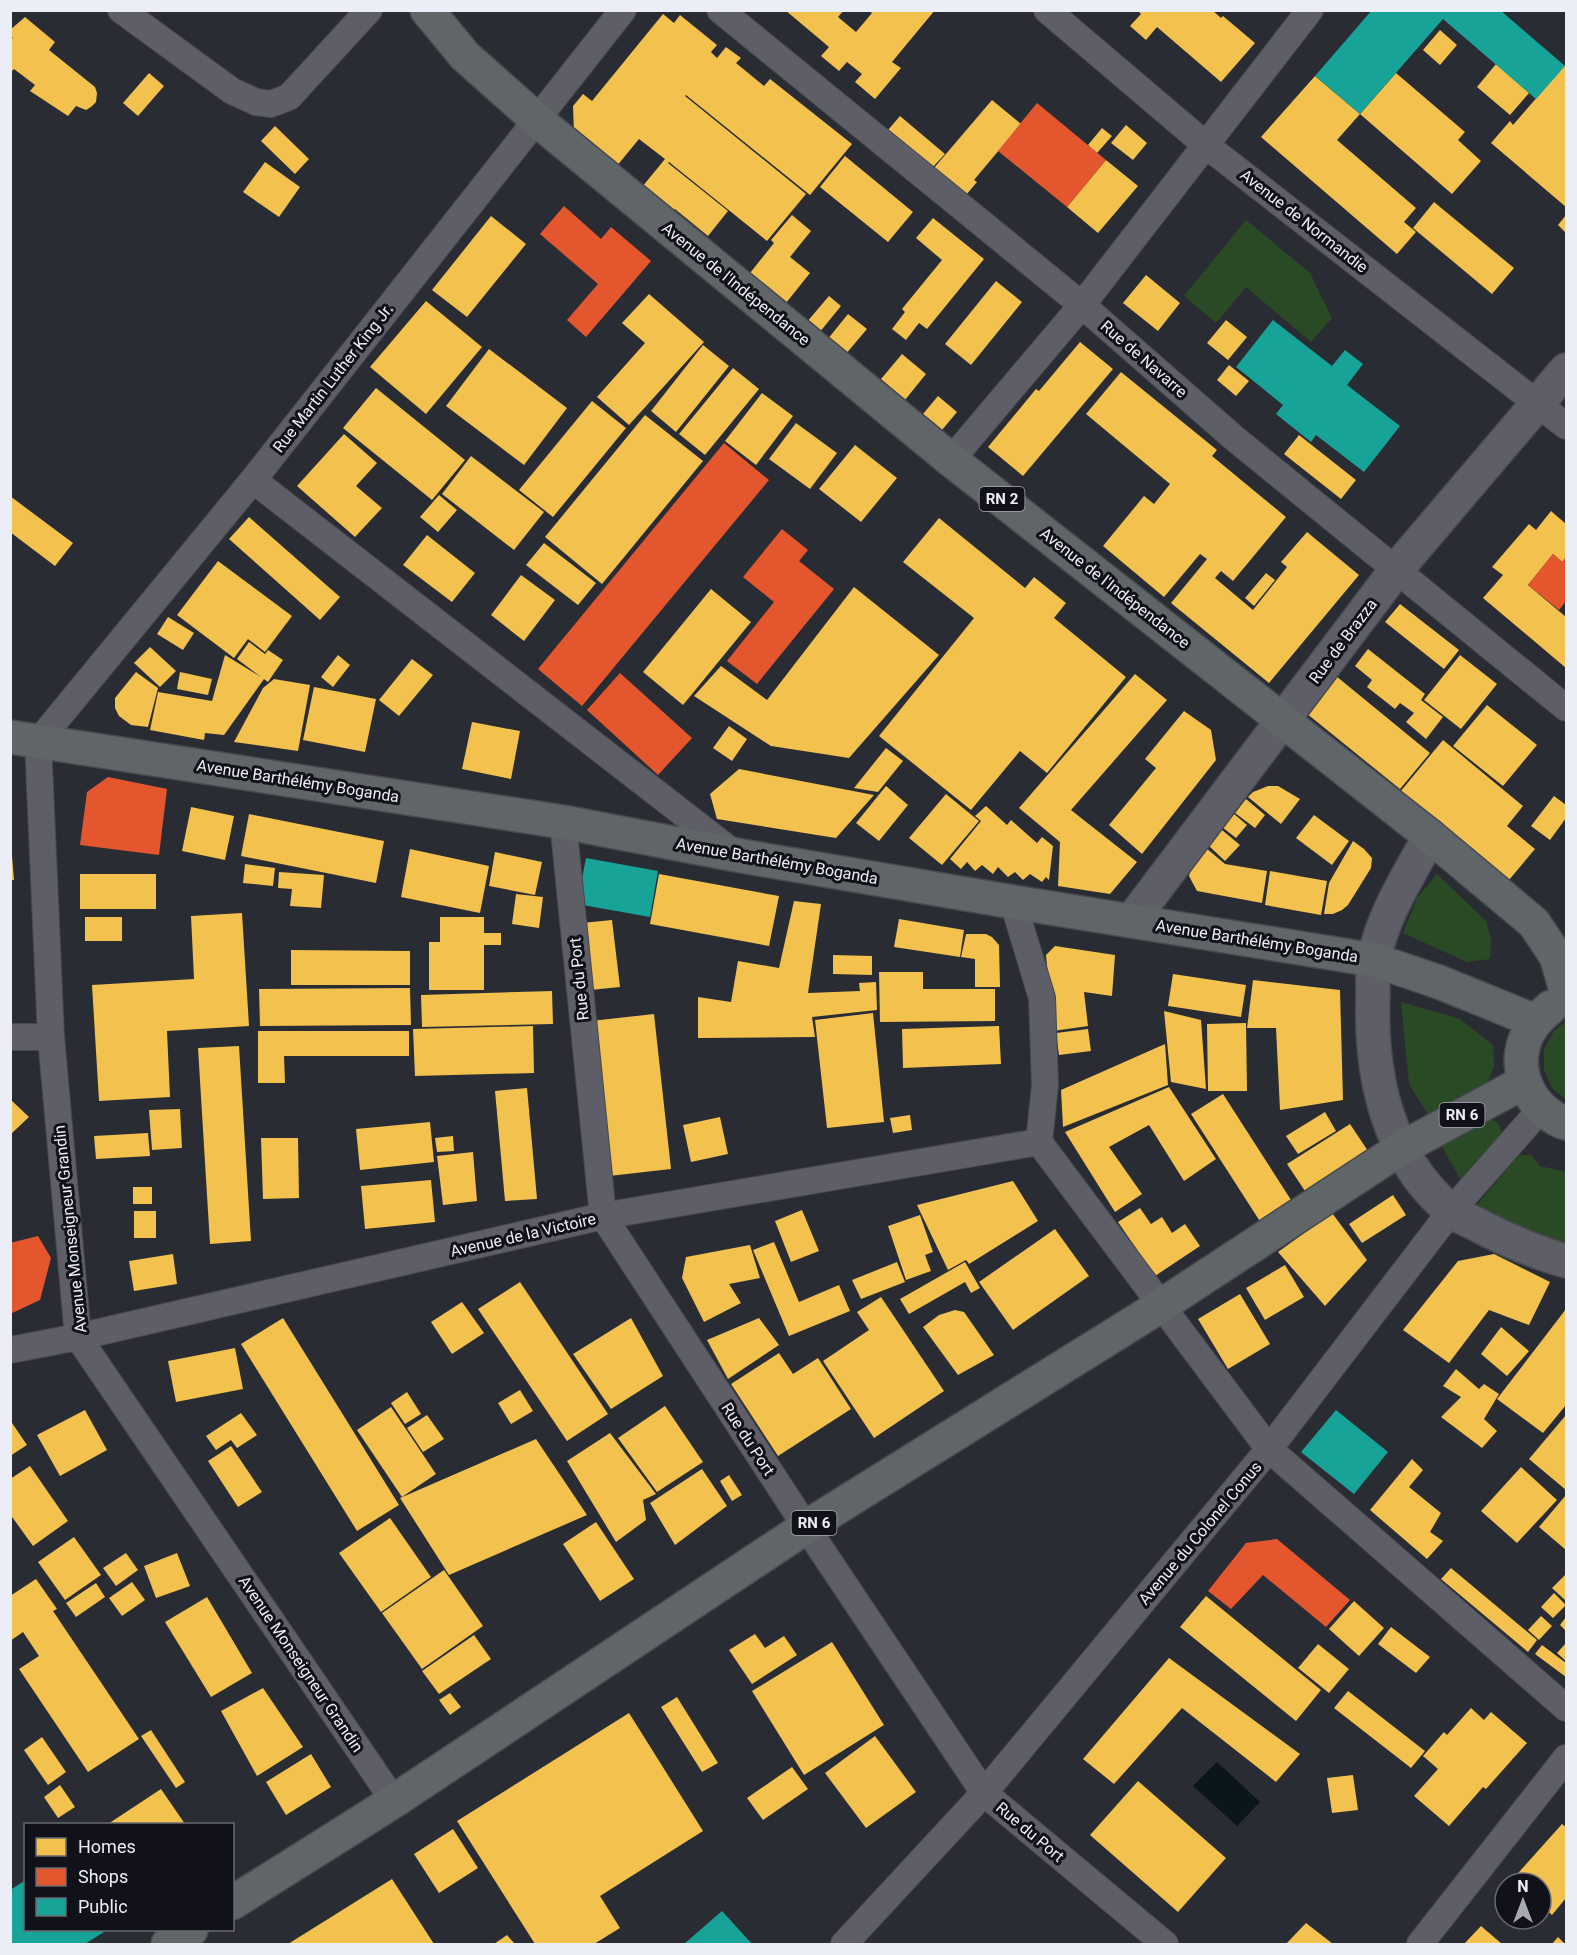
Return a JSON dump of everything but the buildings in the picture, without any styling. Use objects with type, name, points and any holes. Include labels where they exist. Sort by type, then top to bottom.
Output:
[{"type":"main road","name":"Avenue de l'Indépendance","points":[[427,10],[465,56],[537,120],[951,460],[1284,720],[1430,836],[1534,923],[1556,956],[1566,990]]},
{"type":"main road","name":"Avenue Barthélémy Boganda","points":[[19,737],[563,822],[736,855],[1374,960],[1439,982],[1535,1021]]},
{"type":"main road","points":[[1554,1116],[1531,1096],[1524,1082],[1521,1061],[1525,1040],[1535,1021],[1550,1007],[1566,1000]]},
{"type":"main road","name":"RN 6","points":[[234,1902],[394,1801],[806,1527],[1162,1305],[1400,1149],[1524,1082]]},
{"type":"main road","points":[[168,1944],[188,1931]]},
{"type":"street","points":[[121,10],[232,91],[256,102],[271,104],[289,98],[369,10]]},
{"type":"street","name":"Rue Martin Luther King Jr.","points":[[19,737],[253,480],[623,10]]},
{"type":"street","name":"Rue de Navarre","points":[[720,10],[1082,305],[1234,438],[1566,708]]},
{"type":"street","name":"Avenue de Normandie","points":[[1047,10],[1207,146],[1566,426]]},
{"type":"street","points":[[951,460],[1082,305],[1310,10]]},
{"type":"street","name":"Rue de Brazza","points":[[1132,920],[1396,570],[1566,370]]},
{"type":"street","points":[[253,480],[736,855]]},
{"type":"street","name":"Avenue Monseigneur Grandin","points":[[19,737],[51,1037],[78,1337],[394,1801]]},
{"type":"street","name":"Rue du Port","points":[[563,822],[603,1216],[806,1527],[984,1793],[1165,1944]]},
{"type":"street","points":[[1430,836],[1390,908],[1374,960],[1372,1016],[1376,1072],[1385,1109],[1400,1149],[1428,1187],[1451,1211],[1495,1234],[1566,1261]]},
{"type":"street","points":[[1013,902],[1042,998],[1045,1085],[1040,1142],[1269,1449],[1566,1708]]},
{"type":"street","points":[[10,1037],[51,1037]]},
{"type":"street","name":"Avenue du Colonel Conus","points":[[844,1944],[984,1793],[1269,1449],[1451,1211],[1554,1116]]},
{"type":"street","name":"Avenue de la Victoire","points":[[10,1350],[78,1337],[603,1216],[1040,1142]]},
{"type":"street","points":[[1420,1944],[1566,1758]]},
{"type":"green space","points":[[1246,220],[1310,273],[1332,318],[1311,342],[1246,287],[1216,323],[1184,296]]},
{"type":"green space","points":[[1437,874],[1486,921],[1491,939],[1490,959],[1467,962],[1403,933],[1417,898]]},
{"type":"green space","points":[[1401,1002],[1460,1019],[1493,1045],[1494,1067],[1486,1085],[1432,1121],[1409,1084]]},
{"type":"green space","points":[[1566,1021],[1566,1100],[1552,1088],[1544,1070],[1544,1049],[1554,1031]]},
{"type":"green space","points":[[1490,1119],[1499,1126],[1502,1137],[1462,1182],[1441,1145]]},
{"type":"green space","points":[[1519,1155],[1531,1155],[1540,1166],[1566,1172],[1566,1246],[1475,1207]]},
{"type":"shaded area","points":[[1217,1762],[1260,1802],[1237,1826],[1193,1786]]}]
